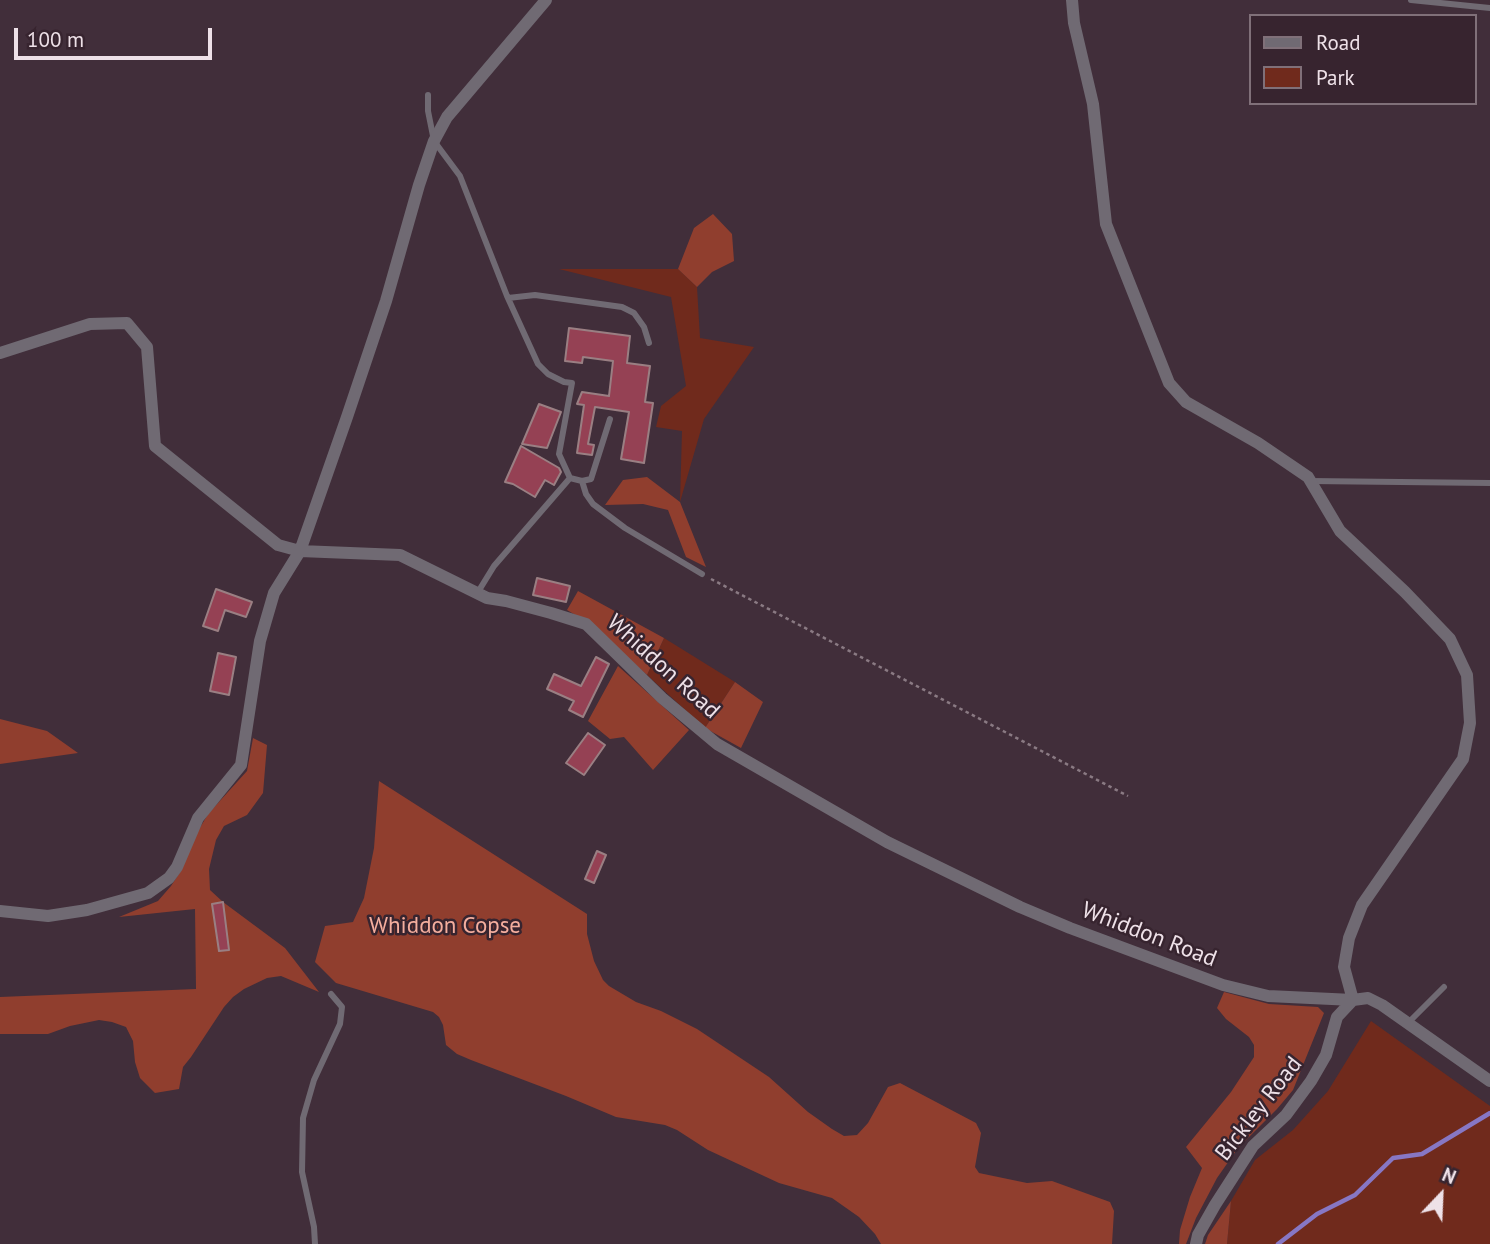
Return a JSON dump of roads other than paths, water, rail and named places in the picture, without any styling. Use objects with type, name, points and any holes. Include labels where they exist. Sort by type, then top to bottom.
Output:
[{"type":"street","points":[[0,911],[48,916],[88,910],[148,893],[169,878],[177,867],[198,818],[242,765],[260,641],[274,593],[300,551],[348,416],[434,141],[447,117],[546,0]]},
{"type":"street","points":[[1072,0],[1074,23],[1093,104],[1107,224],[1169,383],[1186,402],[1258,443],[1308,477],[1340,531],[1450,639],[1467,675],[1470,723],[1463,759],[1362,905],[1349,938],[1344,967],[1353,1000]]},
{"type":"street","name":"Whiddon Road","points":[[0,353],[90,324],[127,323],[147,347],[155,446],[278,545],[300,551],[400,555],[487,598],[586,624],[662,698],[717,744],[887,842],[1020,907],[1223,985],[1268,996],[1353,1000],[1368,998],[1490,1081]]},
{"type":"street","name":"Bickley Road","points":[[1196,1244],[1198,1235],[1215,1205],[1253,1146],[1286,1115],[1311,1082],[1326,1055],[1337,1017],[1353,1000]]},
{"type":"lane","points":[[1411,0],[1490,8]]},
{"type":"lane","points":[[428,95],[434,141],[460,176],[508,298],[538,364],[548,374],[572,383],[559,454],[570,478]]},
{"type":"lane","points":[[508,298],[535,295],[622,307],[634,313],[644,327],[649,343]]},
{"type":"lane","points":[[570,478],[582,481],[591,479],[610,419]]},
{"type":"lane","points":[[478,593],[494,566],[570,478]]},
{"type":"lane","points":[[582,481],[593,504],[625,528],[702,574]]},
{"type":"lane","points":[[1310,481],[1490,483]]},
{"type":"lane","points":[[1408,1023],[1444,987]]},
{"type":"lane","points":[[315,1244],[302,1172],[303,1118],[314,1080],[340,1024],[342,1007],[331,994]]},
{"type":"waterway","points":[[1278,1244],[1317,1214],[1355,1195],[1393,1158],[1422,1154],[1490,1113]]},
{"type":"park label","name":"Whiddon Copse","points":[[445,926]]}]
